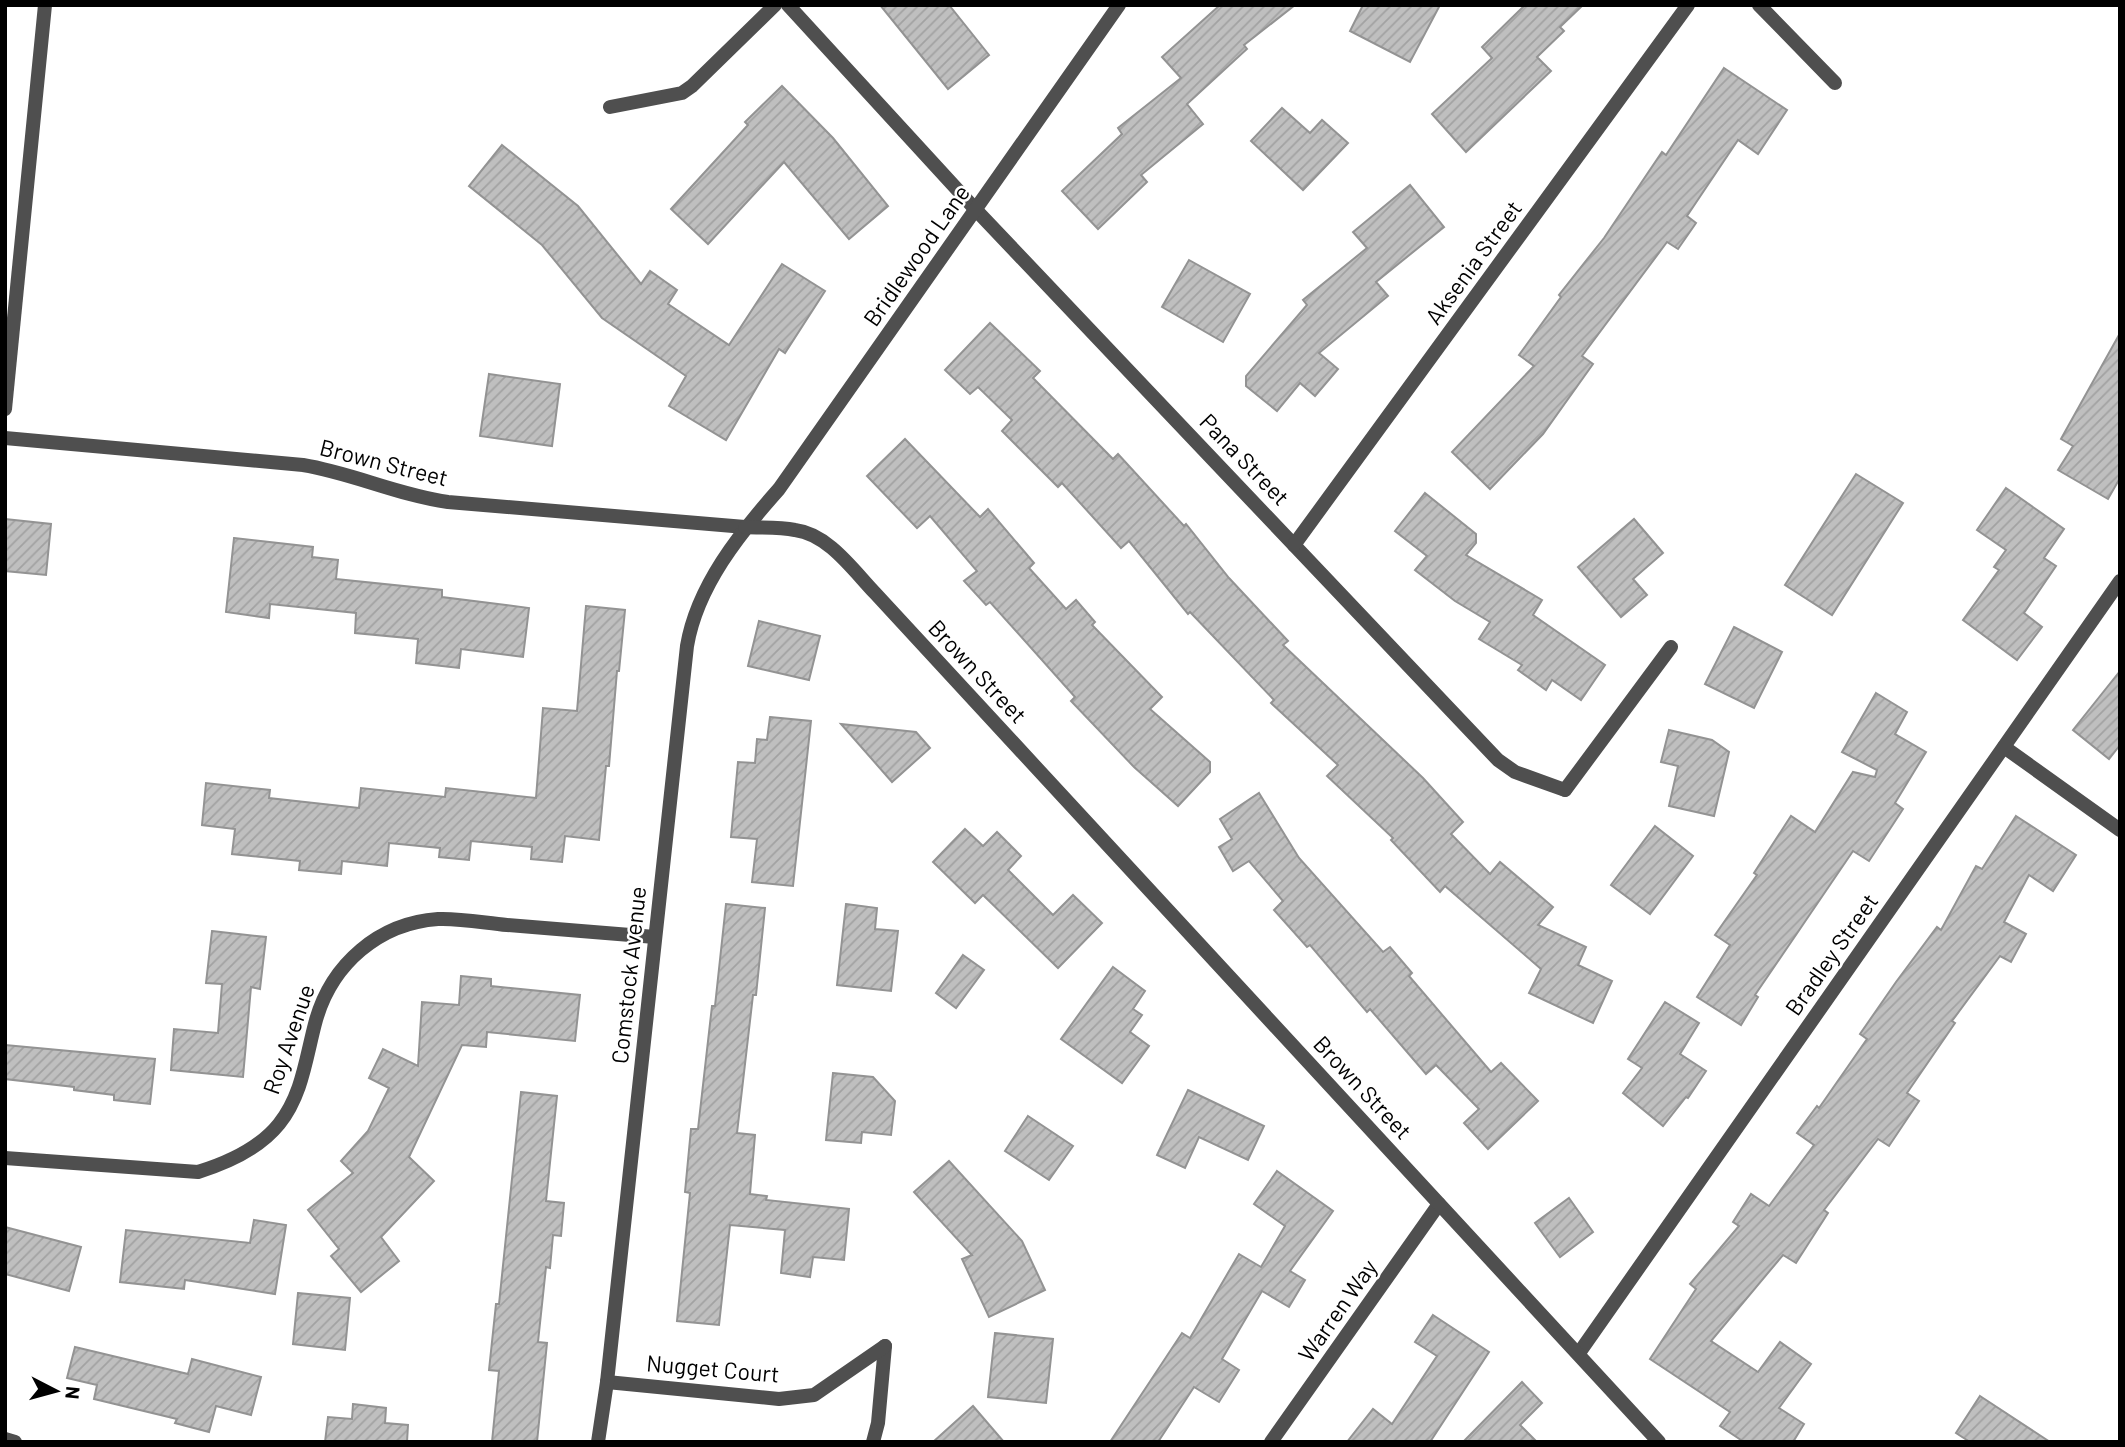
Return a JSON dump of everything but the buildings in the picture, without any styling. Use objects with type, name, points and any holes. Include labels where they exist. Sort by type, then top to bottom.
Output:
[{"type":"street","points":[[5,409],[45,5]]},
{"type":"street","points":[[610,107],[682,93],[775,5]]},
{"type":"street","name":"Pana Street","points":[[788,5],[976,210],[1498,760],[1515,772],[1565,790],[1671,647]]},
{"type":"street","name":"Bridlewood Lane","points":[[746,527],[779,489],[1119,5]]},
{"type":"street","name":"Aksenia Street","points":[[1294,544],[1688,5]]},
{"type":"street","points":[[1763,7],[1835,83]]},
{"type":"street","name":"Brown Street","points":[[5,438],[303,465],[331,470],[408,495],[448,502],[796,530],[819,538],[979,705],[1659,1442]]},
{"type":"street","name":"Comstock Avenue","points":[[598,1442],[607,1382],[689,631],[704,594],[746,527]]},
{"type":"street","name":"Bradley Street","points":[[1579,1353],[2120,581]]},
{"type":"street","points":[[2004,747],[2120,830]]},
{"type":"street","name":"Roy Avenue","points":[[5,1158],[198,1172],[236,1157],[259,1143],[279,1124],[291,1104],[302,1082],[323,1000],[334,978],[351,957],[368,943],[392,931],[438,919],[655,937]]},
{"type":"street","name":"Warren Way","points":[[1271,1442],[1439,1204]]},
{"type":"street","name":"Nugget Court","points":[[607,1382],[779,1399],[814,1395],[885,1346],[873,1442]]},
{"type":"street","points":[[5,1439],[15,1442]]}]
